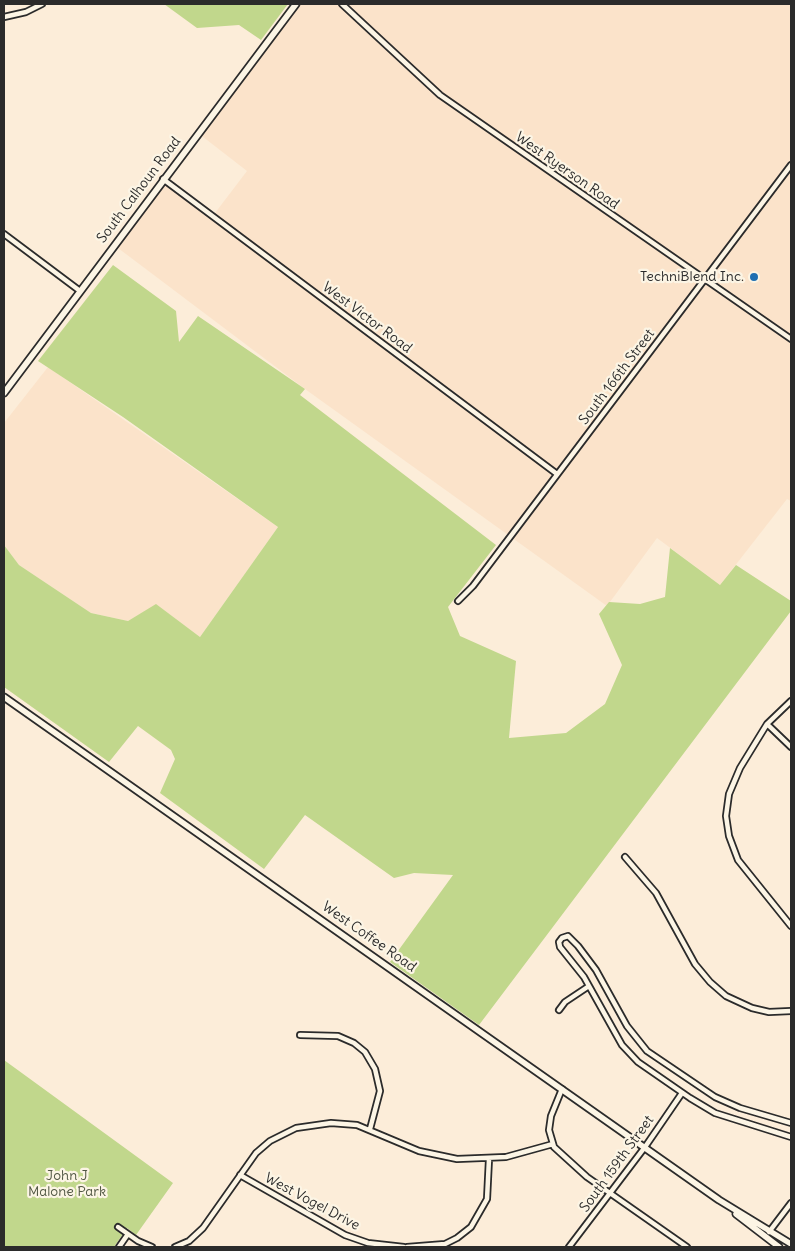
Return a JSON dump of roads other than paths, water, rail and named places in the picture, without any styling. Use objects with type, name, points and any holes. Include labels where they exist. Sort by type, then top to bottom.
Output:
[{"type":"street","points":[[4,17],[26,12],[42,4]]},
{"type":"street","name":"South Calhoun Road","points":[[4,392],[296,4]]},
{"type":"street","name":"West Ryerson Road","points":[[342,4],[440,96],[791,340]]},
{"type":"street","name":"South 166th Street","points":[[458,601],[473,586],[791,165]]},
{"type":"street","name":"West Victor Road","points":[[163,179],[558,474]]},
{"type":"street","points":[[4,234],[80,291]]},
{"type":"street","name":"West Coffee Road","points":[[4,697],[719,1200],[779,1247]]},
{"type":"street","points":[[791,701],[767,724],[731,786],[727,804],[727,827],[738,860],[791,926]]},
{"type":"street","points":[[767,724],[791,747]]},
{"type":"street","points":[[625,857],[656,893],[695,964],[714,987],[738,1003],[752,1008],[769,1012],[791,1011]]},
{"type":"street","points":[[791,1123],[740,1108],[715,1097],[647,1051],[627,1026],[584,953],[570,937],[564,936],[558,942],[589,986],[622,1045],[638,1062],[682,1093],[728,1119],[791,1138]]},
{"type":"street","points":[[559,1010],[564,1002],[589,986]]},
{"type":"street","points":[[300,1035],[338,1036],[354,1042],[365,1052],[375,1069],[380,1091],[370,1129]]},
{"type":"street","points":[[562,1089],[551,1116],[552,1144],[570,1164],[679,1245],[687,1247]]},
{"type":"street","name":"South 159th Street","points":[[569,1247],[645,1148],[682,1093]]},
{"type":"street","points":[[175,1247],[197,1234],[261,1149],[279,1135],[296,1128],[331,1123],[370,1129],[431,1155],[456,1159],[489,1159],[526,1153],[552,1144]]},
{"type":"street","name":"West Vogel Drive","points":[[240,1175],[345,1234],[368,1242],[407,1247],[445,1244],[457,1238],[471,1227],[487,1198],[489,1159]]},
{"type":"street","name":"West Coffee Road","points":[[719,1200],[791,1244]]},
{"type":"street","points":[[765,1237],[791,1203]]},
{"type":"street","points":[[118,1227],[152,1247]]},
{"type":"street","points":[[119,1247],[128,1234]]},
{"type":"place","name":"TechniBlend Inc.","points":[[754,277]]},
{"type":"park label","name":"John J Malone Park","points":[[67,1184]]}]
